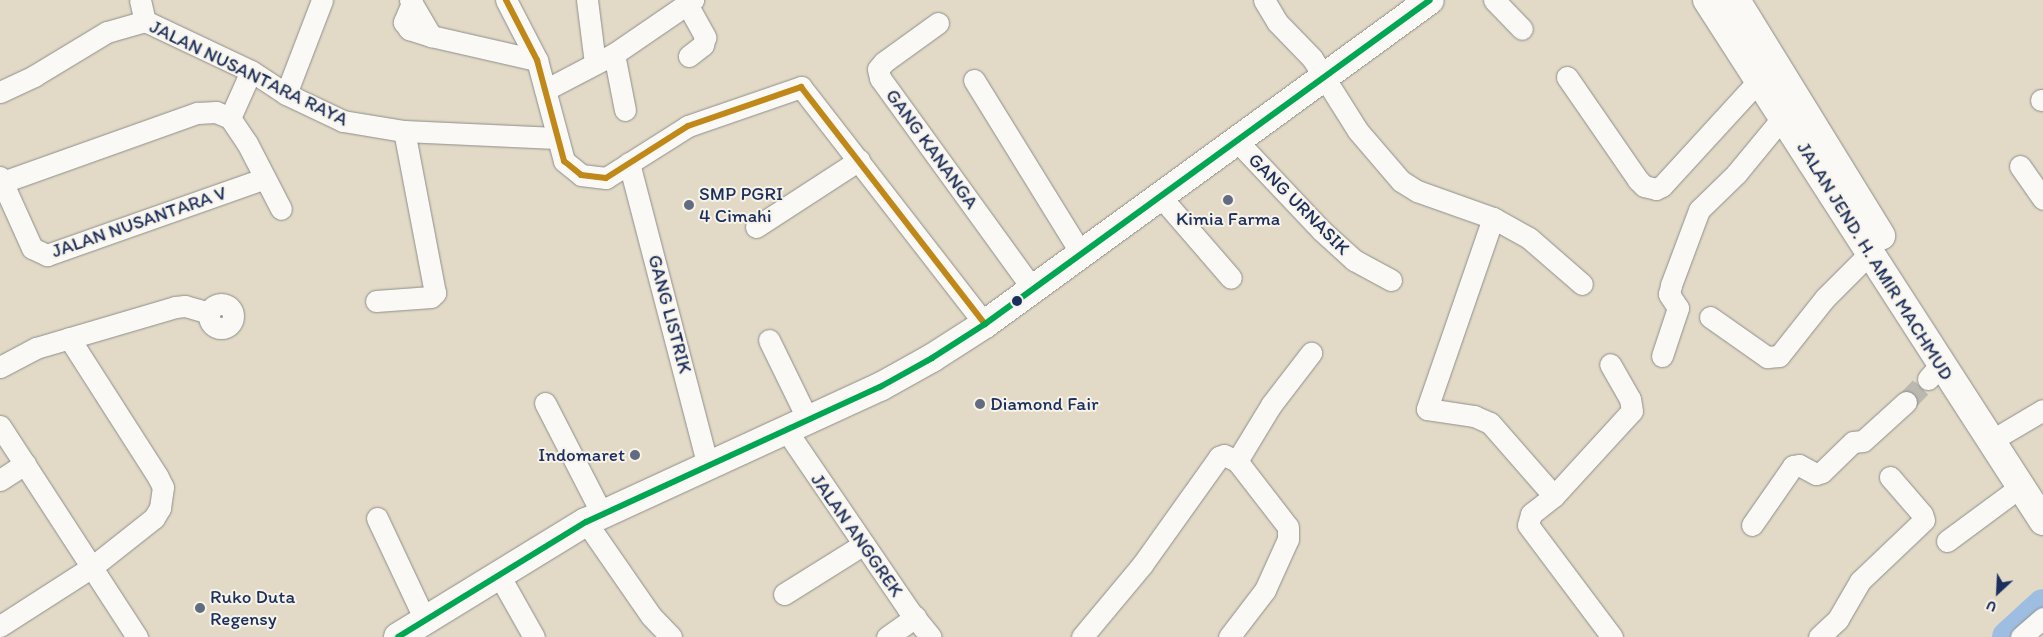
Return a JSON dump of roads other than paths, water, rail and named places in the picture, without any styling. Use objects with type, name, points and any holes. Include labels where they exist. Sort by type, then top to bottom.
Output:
[{"type":"main road","points":[[398,637],[594,518],[880,387],[986,324],[1430,0]]},
{"type":"main road","name":"JALAN JEND. H. AMIR MACHMUD","points":[[1707,0],[1870,253],[1934,372],[2032,490]]},
{"type":"main road","name":"JALAN JEND. H. AMIR MACHMUD","points":[[1736,0],[2004,433],[2032,490],[2043,521]]},
{"type":"street","points":[[140,0],[145,21]]},
{"type":"street","points":[[286,94],[322,0]]},
{"type":"street","points":[[506,0],[537,60],[556,138],[564,161],[581,176],[606,178],[688,126],[801,87],[986,324]]},
{"type":"street","points":[[587,0],[594,64]]},
{"type":"street","points":[[1264,0],[1277,22],[1294,37],[1324,77],[1358,131],[1400,181],[1417,191],[1493,218],[1529,238],[1582,284]]},
{"type":"street","points":[[1494,0],[1522,29]]},
{"type":"street","points":[[411,1],[404,22],[409,29],[431,36],[537,60]]},
{"type":"street","points":[[544,90],[614,54],[690,2],[704,37],[703,45],[689,56]]},
{"type":"street","name":"JALAN NUSANTARA RAYA","points":[[0,92],[34,76],[107,32],[145,21],[251,71],[286,94],[343,121],[404,131],[556,138]]},
{"type":"street","name":"GANG KANANGA","points":[[938,23],[884,62],[878,69],[880,78],[1032,289]]},
{"type":"street","points":[[614,54],[625,110]]},
{"type":"street","points":[[230,118],[251,71]]},
{"type":"street","points":[[1566,77],[1638,180],[1644,186],[1656,189],[1759,80]]},
{"type":"street","points":[[974,80],[1082,253]]},
{"type":"street","points":[[1,179],[196,113],[216,112],[230,118],[247,143],[263,179],[281,209]]},
{"type":"street","points":[[1662,356],[1678,308],[1669,294],[1671,285],[1699,210],[1736,174],[1783,117]]},
{"type":"street","points":[[376,302],[431,298],[435,293],[404,131]]},
{"type":"street","name":"GANG URNASIK","points":[[1236,140],[1321,230],[1354,260],[1391,280]]},
{"type":"street","points":[[756,227],[859,160]]},
{"type":"street","name":"GANG LISTRIK","points":[[629,163],[708,466]]},
{"type":"street","points":[[2020,166],[2043,199]]},
{"type":"street","name":"JALAN NUSANTARA V","points":[[1,179],[32,248],[48,255],[263,179]]},
{"type":"street","points":[[1160,196],[1230,278]]},
{"type":"street","points":[[1493,218],[1427,408],[1474,416],[1490,423],[1554,496]]},
{"type":"street","points":[[1710,317],[1767,357],[1779,356],[1826,298],[1870,253]]},
{"type":"street","points":[[0,367],[36,348],[174,307],[209,313]]},
{"type":"street","points":[[0,626],[92,567],[154,518],[160,508],[163,487],[70,338]]},
{"type":"street","name":"JALAN ANGGREK","points":[[769,340],[797,425],[864,544],[932,637]]},
{"type":"street","points":[[1237,461],[1271,405],[1311,353]]},
{"type":"street","points":[[1610,364],[1630,399],[1632,412],[1554,496],[1531,514],[1528,525],[1612,637]]},
{"type":"street","points":[[1752,525],[1793,466],[1799,465],[1816,474],[1822,472],[1853,442],[1863,442],[1906,402]]},
{"type":"street","points":[[545,403],[594,518],[651,616],[671,637]]},
{"type":"street","points":[[2004,433],[2043,410]]},
{"type":"street","points":[[0,426],[138,637]]},
{"type":"street","points":[[1082,637],[1142,565],[1219,457],[1228,456],[1237,461],[1286,520],[1288,539],[1259,601],[1229,637]]},
{"type":"street","points":[[0,480],[25,464]]},
{"type":"street","points":[[1819,637],[1838,620],[1860,581],[1924,520],[1890,477]]},
{"type":"street","points":[[1948,541],[2032,490]]},
{"type":"street","points":[[377,518],[425,620]]},
{"type":"street","points":[[784,594],[864,544]]},
{"type":"street","points":[[499,575],[534,637]]},
{"type":"street","points":[[887,637],[916,617]]},
{"type":"street","points":[[2021,637],[2043,618]]},
{"type":"waterway","points":[[2008,637],[2043,605]]},
{"type":"tunnel","points":[[1906,402],[1928,379]]},
{"type":"place","name":"Kimia Farma","points":[[1228,200]]},
{"type":"place","name":"SMP PGRI 4 Cimahi","points":[[689,205]]},
{"type":"place","name":"Diamond Fair","points":[[980,404]]},
{"type":"place","name":"Indomaret","points":[[635,455]]},
{"type":"place","name":"Ruko Duta Regensy","points":[[200,608]]}]
